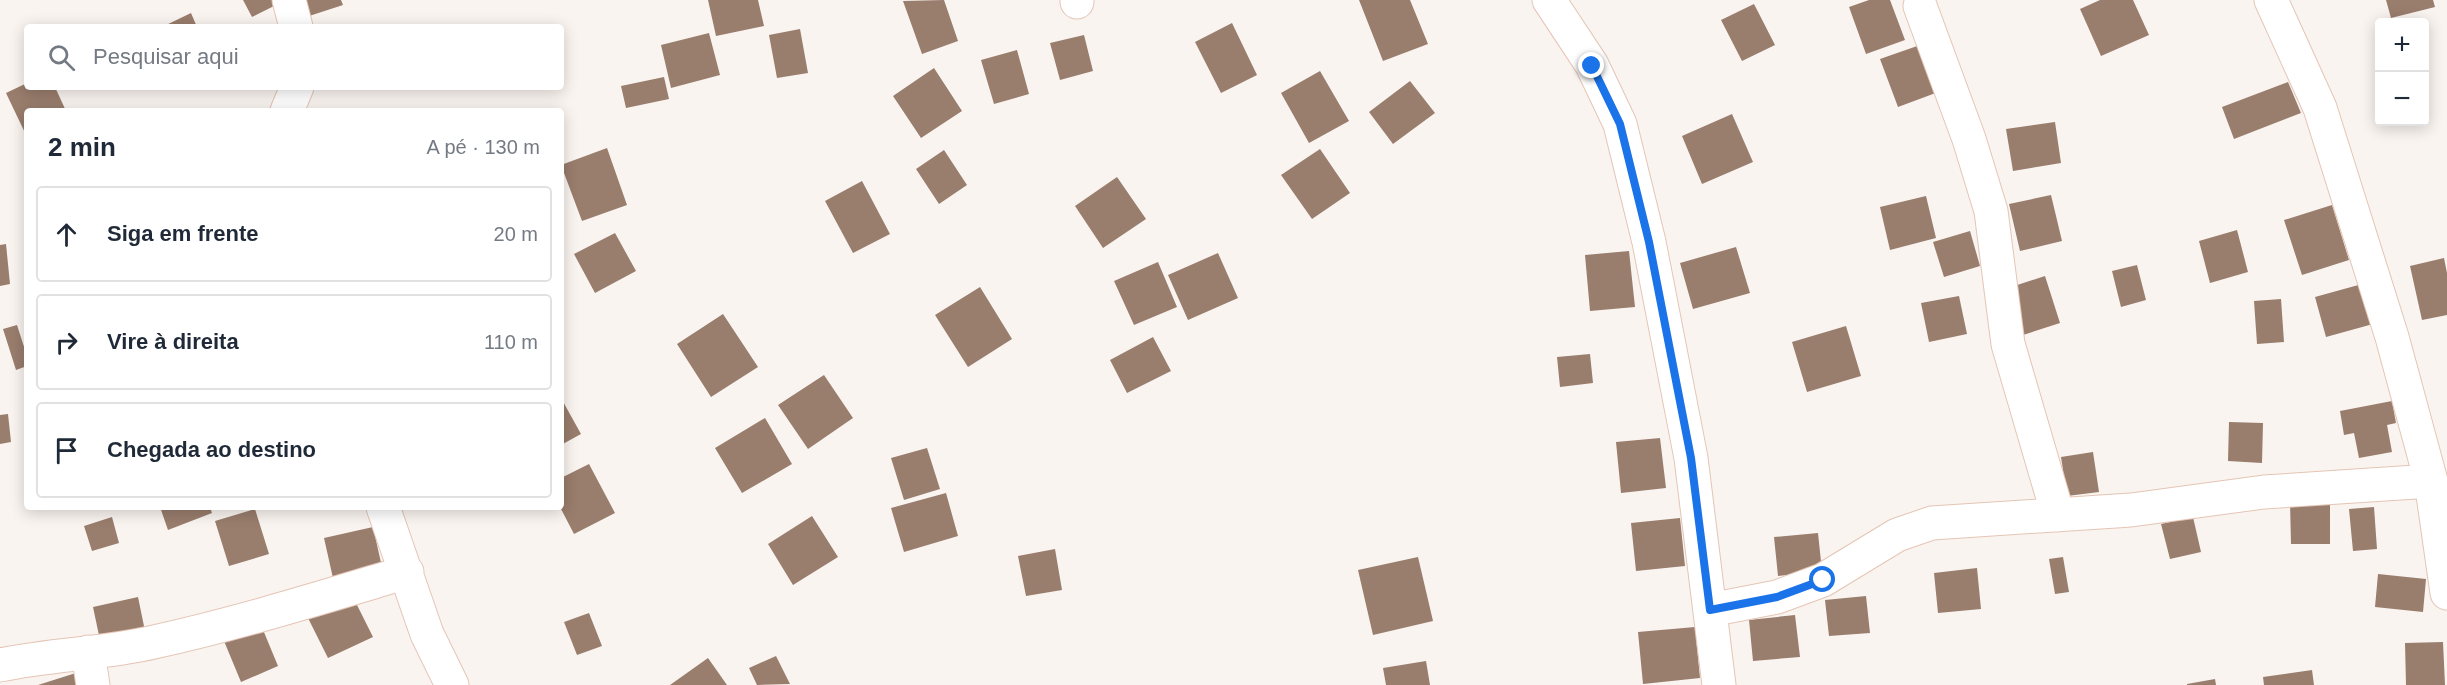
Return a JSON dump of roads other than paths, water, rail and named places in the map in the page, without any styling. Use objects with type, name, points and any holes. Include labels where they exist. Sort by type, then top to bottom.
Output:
[{"type":"street","points":[[289,0],[295,24]]},
{"type":"street","points":[[1549,0],[1592,66],[1620,124],[1649,242],[1691,458],[1719,685]]},
{"type":"street","points":[[2271,0],[2320,108],[2392,337],[2431,481],[2447,593]]},
{"type":"street","points":[[1920,6],[1969,139],[1990,211],[2008,344],[2058,515]]},
{"type":"street","points":[[287,108],[296,90]]},
{"type":"street","points":[[1710,610],[1777,597],[1823,580],[1897,535],[1932,523],[2131,510],[2264,492],[2431,481]]},
{"type":"street","points":[[384,510],[427,634],[452,685]]},
{"type":"street","points":[[0,665],[33,658],[152,643],[265,614],[407,572]]},
{"type":"street","points":[[88,652],[93,685]]}]
